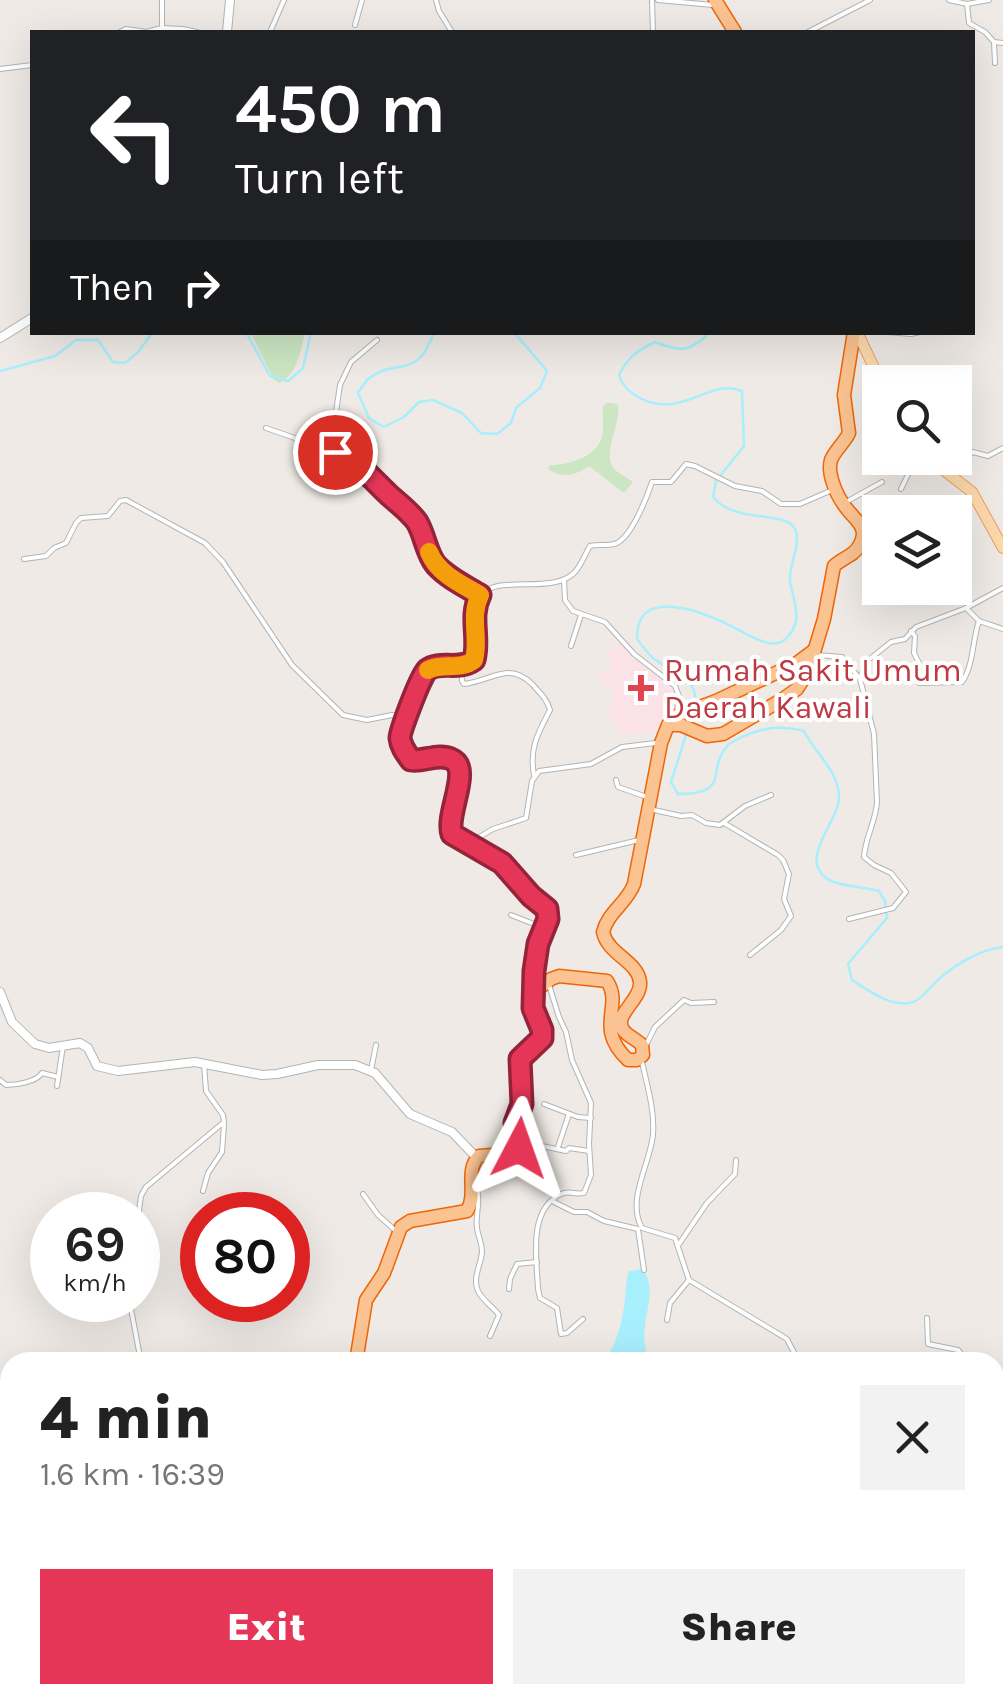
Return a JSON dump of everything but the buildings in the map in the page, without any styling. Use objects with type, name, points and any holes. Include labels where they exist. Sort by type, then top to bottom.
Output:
[{"type":"highway","points":[[716,2],[735,30]]},
{"type":"highway","points":[[684,719],[704,735],[718,735],[783,700],[804,677],[834,566],[856,552],[862,538],[860,523],[843,504],[830,467],[849,433],[844,396],[846,377],[859,350],[856,335]]},
{"type":"highway","points":[[357,1352],[364,1307],[384,1273],[400,1227],[410,1221],[467,1212],[473,1199],[471,1169],[482,1156],[513,1153],[519,1148],[515,1123],[522,1104],[520,1059],[540,1042],[542,1034],[533,1008],[534,992],[547,981],[565,976],[607,982],[612,992],[610,1026],[615,1044],[628,1060],[643,1054],[640,1043],[620,1023],[639,990],[638,975],[610,948],[603,932],[607,920],[632,891],[664,734],[716,700],[813,652]]},
{"type":"main road","points":[[227,30],[230,0]]},
{"type":"main road","points":[[0,338],[30,319]]},
{"type":"main road","points":[[859,350],[869,365]]},
{"type":"main road","points":[[950,475],[972,492],[1003,548]]},
{"type":"main road","points":[[0,992],[12,1022],[32,1042],[42,1047],[83,1044],[97,1066],[112,1071],[204,1063],[262,1076],[336,1063],[371,1070],[410,1114],[452,1132],[482,1156]]},
{"type":"street","points":[[162,0],[162,30],[190,30]]},
{"type":"street","points":[[271,30],[284,0]]},
{"type":"street","points":[[355,25],[362,0]]},
{"type":"street","points":[[436,0],[451,30]]},
{"type":"street","points":[[653,30],[655,0],[716,2]]},
{"type":"street","points":[[812,30],[870,0]]},
{"type":"street","points":[[949,0],[967,4],[989,0]]},
{"type":"street","points":[[967,4],[969,24],[986,32],[994,42],[995,63]]},
{"type":"street","points":[[994,42],[1003,43]]},
{"type":"street","points":[[0,69],[30,66]]},
{"type":"street","points":[[315,445],[320,422],[336,412],[340,386],[349,366],[377,340]]},
{"type":"street","points":[[266,428],[350,459],[409,512],[437,566],[480,595]]},
{"type":"street","points":[[972,452],[988,456],[1003,448]]},
{"type":"street","points":[[327,488],[338,486],[350,459]]},
{"type":"street","points":[[534,992],[534,964],[548,919],[547,909],[502,863],[452,834],[450,826],[460,783],[455,761],[415,761],[408,756],[400,736],[419,681],[428,669],[461,666],[476,656],[474,615],[480,595],[495,586],[564,580],[576,572],[590,546],[622,541],[653,482],[670,483],[686,464],[738,487],[762,491],[786,504],[804,502],[836,488]]},
{"type":"street","points":[[901,489],[908,475]]},
{"type":"street","points":[[843,504],[882,482]]},
{"type":"street","points":[[24,560],[46,556],[66,543],[78,520],[85,516],[108,516],[120,501],[126,500],[206,543],[292,665],[344,716],[367,720],[392,715],[407,717]]},
{"type":"street","points":[[534,775],[544,768],[591,764],[610,752],[664,734],[662,724],[679,706],[675,686],[634,654],[604,622],[573,611],[564,600],[564,580]]},
{"type":"street","points":[[860,679],[866,662],[890,643],[1003,588]]},
{"type":"street","points":[[966,608],[978,621],[1003,629]]},
{"type":"street","points":[[572,646],[580,614]]},
{"type":"street","points":[[911,631],[915,636],[914,655],[920,666],[919,683],[962,682],[978,621]]},
{"type":"street","points":[[813,652],[824,657],[842,657],[860,679],[873,730],[878,802],[864,854],[870,863],[890,872],[906,890],[891,908],[848,918]]},
{"type":"street","points":[[461,666],[464,684],[516,672],[550,707],[532,750],[534,775],[526,818],[494,828],[468,843]]},
{"type":"street","points":[[616,780],[616,786],[650,804],[681,816],[692,814],[712,825],[724,823],[745,806],[772,795]]},
{"type":"street","points":[[724,823],[778,855],[789,874],[784,899],[791,916],[781,930],[750,956]]},
{"type":"street","points":[[576,855],[644,839]]},
{"type":"street","points":[[511,915],[544,928]]},
{"type":"street","points":[[547,981],[571,1058],[590,1098],[591,1175],[584,1194],[563,1193],[543,1214],[538,1228],[539,1294],[557,1308],[560,1332],[564,1334],[583,1319]]},
{"type":"street","points":[[644,1270],[636,1201],[653,1126],[643,1054],[655,1027],[684,1000],[714,1002]]},
{"type":"street","points":[[371,1070],[376,1045]]},
{"type":"street","points":[[57,1086],[63,1046]]},
{"type":"street","points":[[203,1191],[222,1152],[224,1120],[206,1091],[204,1063]]},
{"type":"street","points":[[0,1080],[7,1086],[39,1077],[42,1072],[58,1078]]},
{"type":"street","points":[[544,1104],[591,1118]]},
{"type":"street","points":[[556,1149],[569,1114]]},
{"type":"street","points":[[143,1192],[224,1120]]},
{"type":"street","points":[[520,1141],[589,1152]]},
{"type":"street","points":[[482,1156],[475,1180],[480,1198],[476,1212],[482,1248],[476,1276],[477,1288],[499,1316],[490,1336]]},
{"type":"street","points":[[679,1244],[707,1203],[735,1174],[736,1160]]},
{"type":"street","points":[[362,1194],[398,1232]]},
{"type":"street","points":[[552,1202],[605,1221],[673,1236],[689,1280],[787,1339],[794,1352]]},
{"type":"street","points":[[509,1290],[518,1263],[537,1262]]},
{"type":"street","points":[[667,1320],[670,1303],[689,1280]]},
{"type":"street","points":[[927,1318],[928,1344],[960,1352]]},
{"type":"street","points":[[133,1322],[139,1352]]},
{"type":"shaded area","name":"Rumah Sakit Umum Daerah Kawali","points":[[620,643],[673,686],[676,710],[657,723],[654,732],[620,735],[607,707],[616,699],[597,673],[613,670],[607,652]]},
{"type":"green space","points":[[252,335],[305,335],[294,368],[280,383],[274,380]]},
{"type":"green space","points":[[618,405],[610,452],[612,466],[633,482],[624,493],[589,466],[569,475],[548,469],[550,465],[564,464],[592,452],[601,440],[603,406]]},
{"type":"water","points":[[643,1269],[647,1276],[650,1292],[644,1333],[646,1352],[610,1352],[620,1328],[629,1271]]},
{"type":"waterway","points":[[0,371],[55,356],[76,340],[98,340],[113,362],[125,363],[151,335]]},
{"type":"waterway","points":[[248,335],[270,376],[288,381],[303,368],[310,335]]},
{"type":"waterway","points":[[433,335],[413,363],[378,373],[364,384],[358,393],[369,418],[384,427],[404,417],[419,402],[433,400],[462,413],[481,433],[497,434],[511,423],[516,408],[540,388],[547,371],[517,335]]},
{"type":"waterway","points":[[695,704],[693,687],[688,681],[653,658],[637,639],[645,614],[661,607],[684,608],[772,643],[787,637],[796,615],[790,582],[797,542],[795,529],[782,520],[734,511],[713,497],[716,481],[744,446],[742,391],[718,389],[682,402],[655,403],[629,391],[619,375],[634,355],[655,342],[684,349],[706,335]]},
{"type":"waterway","points":[[686,735],[671,782],[678,794],[706,790],[715,779],[728,745],[765,729],[804,731],[826,763],[836,780],[839,799],[818,850],[819,870],[837,883],[879,891],[885,901],[887,918],[848,964],[852,980],[887,1000],[910,1003],[962,962],[1003,947]]},
{"type":"slow traffic","points":[[428,670],[436,666],[461,666],[474,660],[474,615],[480,595],[448,576],[429,552]]},
{"type":"place","name":"Rumah Sakit Umum Daerah Kawali","points":[[641,688]]},
{"type":"route","points":[[335,452],[366,471],[409,512],[437,566],[480,595],[474,615],[474,660],[461,666],[427,670],[419,681],[400,736],[411,760],[441,757],[455,761],[460,783],[450,821],[452,834],[502,863],[547,909],[548,919],[538,944],[534,971],[533,1008],[542,1038],[520,1059],[522,1104],[515,1123],[519,1148]]}]
